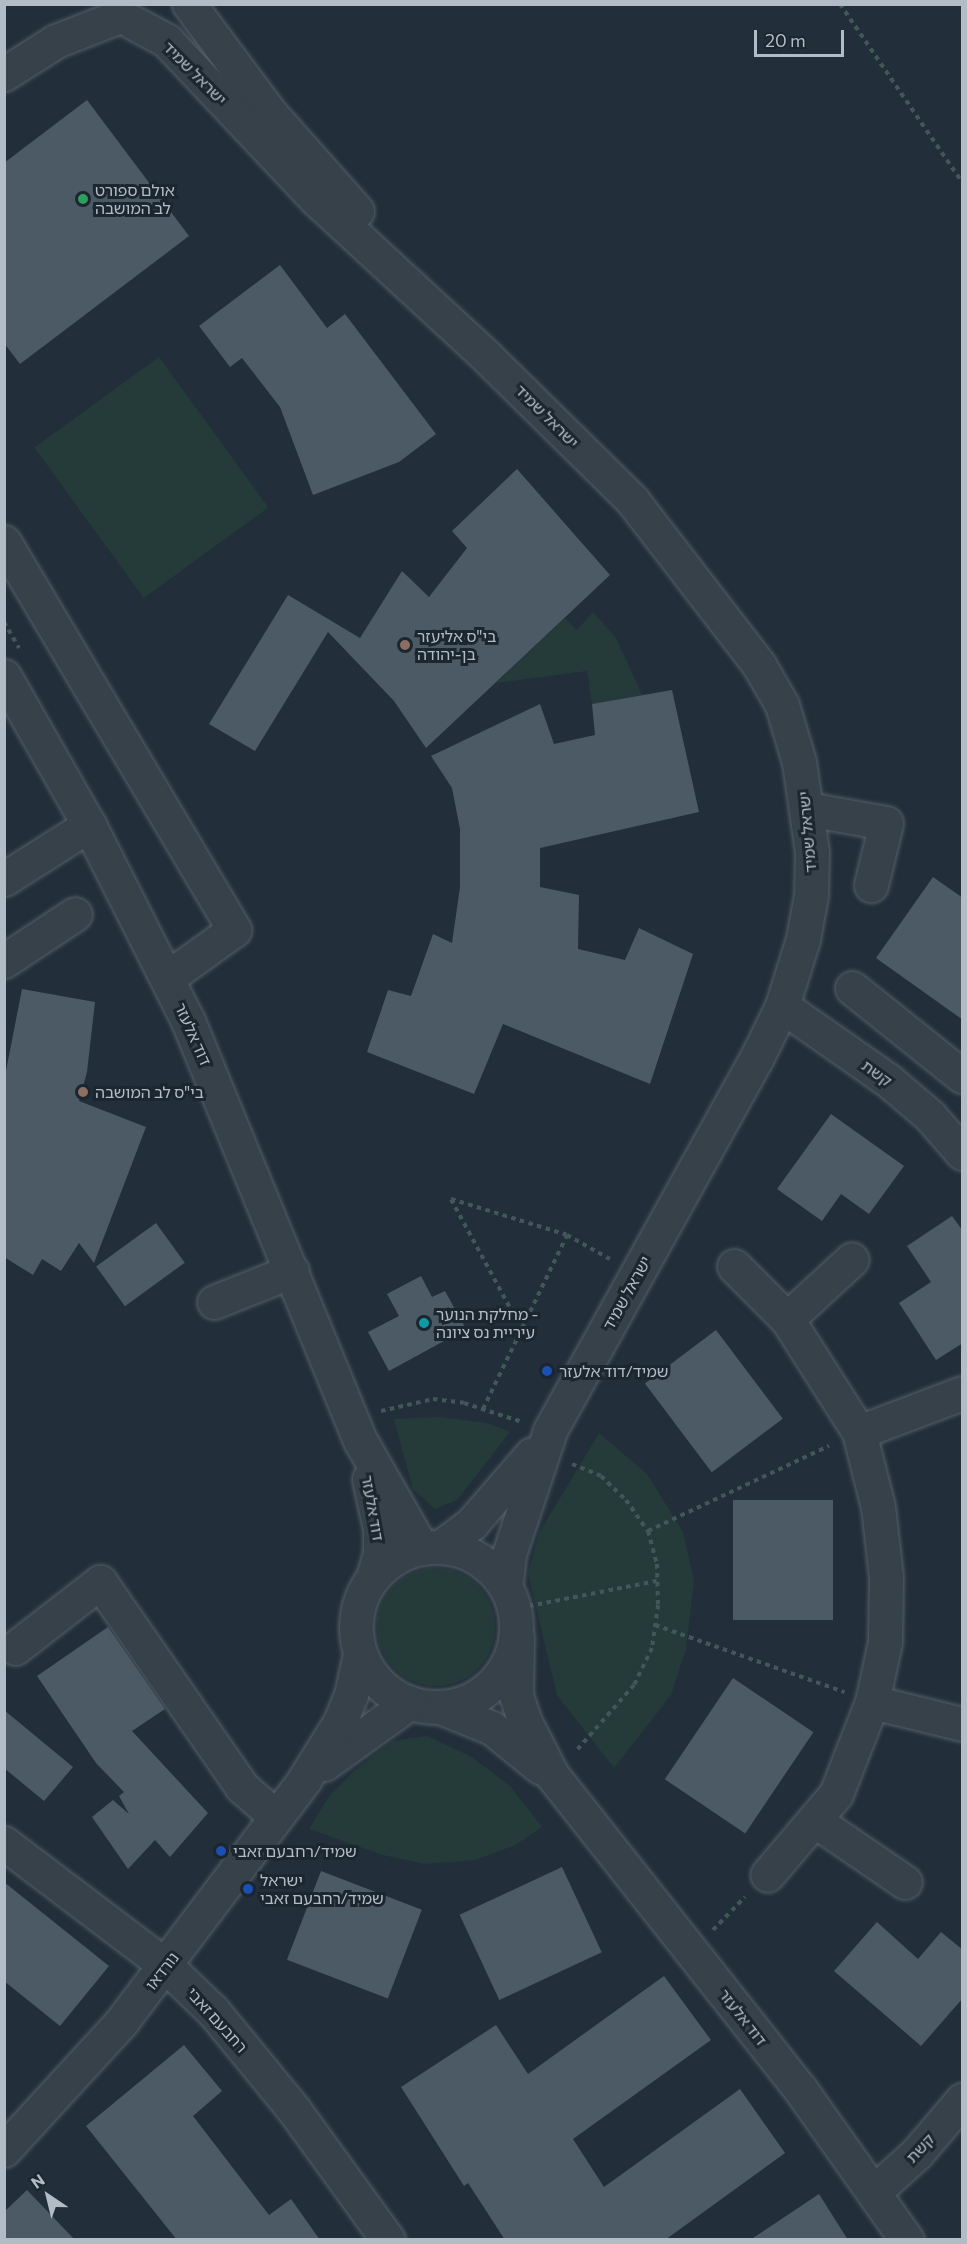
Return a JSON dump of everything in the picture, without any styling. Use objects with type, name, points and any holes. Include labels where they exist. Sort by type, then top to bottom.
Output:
[{"type":"street","points":[[4,74],[56,41],[111,12],[159,18],[175,4]]},
{"type":"street","name":"ישראל שמיד","points":[[189,4],[270,113],[486,356]]},
{"type":"street","name":"ישראל שמיד","points":[[111,12],[167,41],[316,199],[486,356],[632,500],[733,628],[782,705],[799,762],[812,852],[811,895],[803,939],[782,1006],[546,1442],[509,1554],[513,1610]]},
{"type":"street","points":[[4,542],[234,930],[167,978]]},
{"type":"street","name":"דוד אלעזר","points":[[4,676],[89,825],[167,978],[292,1271],[356,1430],[380,1529],[380,1553],[374,1574]]},
{"type":"street","points":[[807,809],[886,823],[872,885]]},
{"type":"street","points":[[4,879],[89,825]]},
{"type":"street","points":[[4,961],[75,914]]},
{"type":"street","points":[[852,988],[954,1068],[910,1099]]},
{"type":"street","name":"קשת","points":[[782,1006],[910,1099],[963,1153]]},
{"type":"street","points":[[787,1319],[852,1259]]},
{"type":"street","points":[[734,1266],[787,1319],[860,1432],[878,1507],[885,1577],[885,1642],[872,1702],[836,1794],[767,1875]]},
{"type":"street","points":[[213,1302],[292,1271]]},
{"type":"street","points":[[860,1432],[963,1393]]},
{"type":"street","name":"דוד אלעזר","points":[[356,1430],[432,1546]]},
{"type":"street","name":"ישראל שמיד","points":[[432,1546],[491,1503],[546,1442]]},
{"type":"street","points":[[432,1546],[475,1556],[489,1565],[513,1610],[499,1677],[462,1703],[425,1705],[388,1692],[371,1675],[360,1654],[355,1626],[360,1599],[374,1574],[396,1556],[432,1546]]},
{"type":"street","points":[[15,1647],[100,1582],[242,1786],[276,1817]]},
{"type":"street","name":"דוד אלעזר","points":[[513,1610],[516,1695],[525,1722],[562,1788],[800,2089],[907,2240]]},
{"type":"street","name":"נורדאו","points":[[4,2150],[122,2020],[166,1966],[304,1780],[340,1722],[351,1695],[360,1654]]},
{"type":"street","points":[[872,1702],[963,1724]]},
{"type":"street","name":"דוד אלעזר","points":[[425,1705],[508,1738],[562,1788]]},
{"type":"street","name":"נורדאו","points":[[304,1780],[425,1705]]},
{"type":"street","points":[[814,1820],[905,1882]]},
{"type":"street","name":"רחבעם זאבי","points":[[4,1843],[166,1966],[213,2012],[255,2062],[388,2240]]},
{"type":"street","name":"קשת","points":[[874,2192],[917,2153],[963,2100]]},
{"type":"path","points":[[840,4],[963,182]]},
{"type":"path","points":[[522,1330],[451,1199],[567,1235],[637,1274]]},
{"type":"path","points":[[483,1409],[567,1235]]},
{"type":"path","points":[[356,1430],[433,1399],[483,1409],[546,1442],[601,1476],[626,1500],[648,1531],[657,1581],[652,1648],[634,1685],[604,1722],[562,1788]]},
{"type":"path","points":[[648,1531],[860,1432]]},
{"type":"path","points":[[513,1610],[657,1581]]},
{"type":"path","points":[[655,1626],[872,1702]]},
{"type":"path","points":[[691,1952],[767,1875]]},
{"type":"green space","points":[[159,357],[268,507],[144,598],[34,448]]},
{"type":"green space","points":[[593,612],[616,638],[642,695],[592,704],[587,671],[496,683],[565,618],[577,630]]},
{"type":"green space","points":[[440,1417],[487,1423],[510,1432],[457,1500],[435,1509],[413,1489],[394,1419]]},
{"type":"green space","points":[[599,1433],[647,1474],[683,1532],[694,1580],[686,1649],[671,1695],[614,1768],[557,1695],[528,1574],[539,1533]]},
{"type":"green space","points":[[436,1568],[469,1578],[485,1594],[495,1627],[485,1660],[469,1676],[436,1686],[403,1676],[387,1660],[377,1627],[387,1594],[403,1578]]},
{"type":"green space","points":[[427,1736],[472,1757],[510,1786],[542,1827],[515,1845],[475,1860],[425,1864],[383,1855],[309,1829],[330,1795],[356,1769],[392,1741]]},
{"type":"building","name":"אולם ספורט לב המושבה","points":[[87,100],[189,236],[20,364],[4,343],[4,163]]},
{"type":"building","points":[[280,265],[327,328],[345,314],[436,434],[399,462],[313,495],[280,407],[242,358],[230,367],[199,326]]},
{"type":"building","points":[[517,469],[610,575],[426,748],[394,701],[328,632],[255,751],[209,724],[288,595],[360,638],[402,571],[429,597],[467,548],[452,531]]},
{"type":"building","points":[[672,690],[699,812],[540,848],[540,887],[579,895],[578,949],[625,960],[639,928],[693,954],[650,1084],[503,1024],[474,1094],[367,1052],[388,990],[411,996],[433,934],[452,943],[460,887],[460,829],[452,788],[431,756],[540,704],[554,744],[595,735],[592,704]]},
{"type":"building","points":[[933,877],[963,898],[963,1020],[876,958]]},
{"type":"building","points":[[22,989],[95,1002],[87,1072],[79,1101],[146,1127],[94,1263],[79,1243],[61,1271],[42,1259],[33,1275],[4,1257],[4,1081]]},
{"type":"building","points":[[831,1114],[904,1166],[869,1214],[841,1194],[822,1221],[777,1189]]},
{"type":"building","points":[[952,1216],[963,1231],[963,1343],[936,1360],[899,1303],[931,1282],[907,1246]]},
{"type":"building","points":[[156,1223],[185,1263],[125,1306],[96,1266]]},
{"type":"building","name":"מחלקת הנוער - עיריית נס ציונה","points":[[421,1276],[432,1297],[445,1291],[466,1329],[389,1371],[368,1332],[399,1316],[387,1294]]},
{"type":"building","points":[[716,1330],[783,1419],[712,1472],[645,1384]]},
{"type":"building","points":[[733,1500],[833,1500],[833,1620],[733,1620]]},
{"type":"building","points":[[108,1627],[165,1709],[132,1731],[208,1813],[170,1857],[155,1840],[128,1869],[92,1817],[113,1800],[129,1814],[119,1796],[124,1792],[96,1763],[37,1676]]},
{"type":"building","points":[[733,1678],[813,1732],[745,1833],[665,1779]]},
{"type":"building","points":[[4,1710],[73,1767],[44,1801],[4,1768]]},
{"type":"building","points":[[562,1867],[602,1952],[499,2000],[460,1915]]},
{"type":"building","points":[[321,1871],[422,1910],[388,1998],[287,1960]]},
{"type":"building","points":[[4,1882],[109,1966],[60,2026],[4,1981]]},
{"type":"building","points":[[877,1922],[918,1959],[941,1932],[963,1950],[963,1998],[921,2046],[834,1971]]},
{"type":"building","points":[[664,1976],[711,2040],[573,2139],[604,2187],[740,2089],[785,2153],[665,2240],[505,2240],[468,2183],[464,2186],[401,2087],[496,2025],[528,2074]]},
{"type":"building","points":[[184,2045],[222,2091],[193,2116],[269,2215],[291,2199],[320,2240],[177,2240],[86,2126]]},
{"type":"building","points":[[27,2190],[75,2240],[4,2240],[4,2212]]},
{"type":"building","points":[[819,2194],[848,2240],[750,2240]]},
{"type":"place","name":"אולם ספורט לב המושבה","points":[[83,199]]},
{"type":"place","name":"בי\"ס אליעזר בן-יהודה","points":[[405,645]]},
{"type":"place","name":"בי\"ס לב המושבה","points":[[83,1092]]},
{"type":"place","name":"מחלקת הנוער - עיריית נס ציונה","points":[[424,1323]]},
{"type":"place","name":"שמיד/דוד אלעזר","points":[[547,1371]]},
{"type":"place","name":"שמיד/רחבעם זאבי","points":[[221,1851]]},
{"type":"place","name":"ישראל שמיד/רחבעם זאבי","points":[[248,1889]]}]
